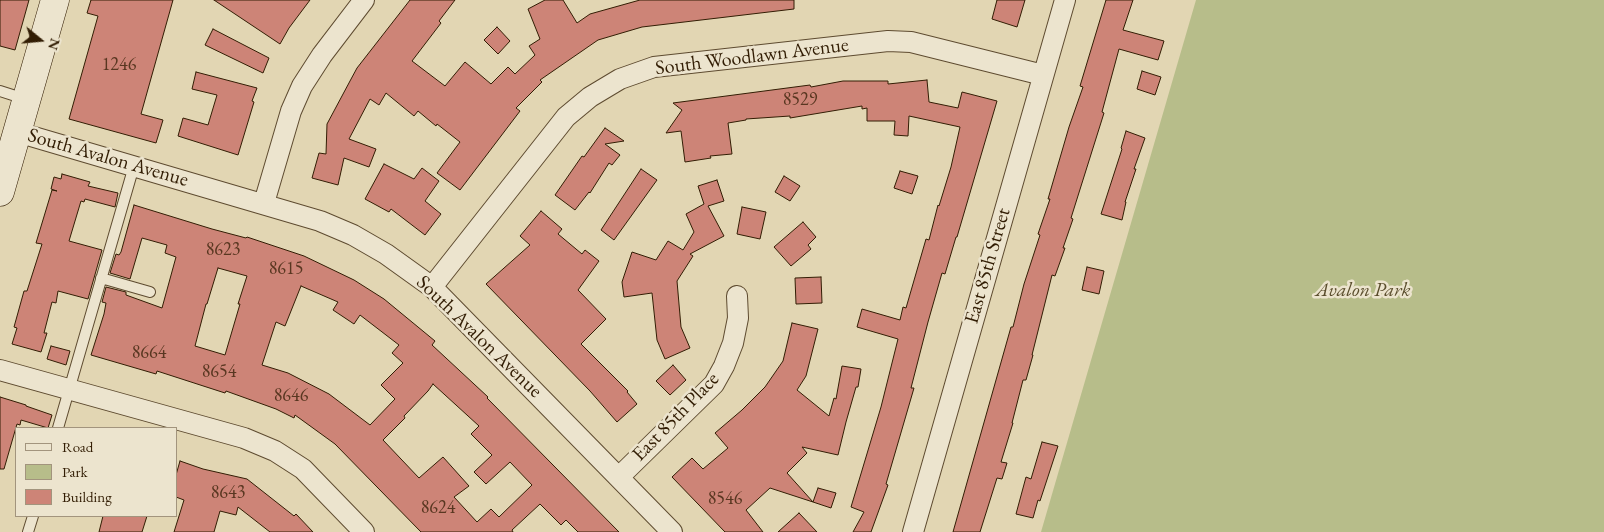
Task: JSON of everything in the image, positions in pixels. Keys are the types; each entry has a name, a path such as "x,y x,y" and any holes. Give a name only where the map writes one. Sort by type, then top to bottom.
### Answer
{"main road":[{"path":"2,179 55,0"}],"street":[{"path":"264,203 291,111 302,86 322,55 364,0"},
{"name":"East 85th Street","path":"913,532 1042,75 1065,0"},
{"name":"South Woodlawn Avenue","path":"432,287 566,117 590,97 620,79 654,67 888,41 911,42 1042,75"},
{"name":"South Avalon Avenue","path":"17,132 320,221 354,235 386,254 432,287 672,532"},
{"name":"East 85th Place","path":"619,476 714,384 724,366 733,343 738,318 738,296"},
{"path":"0,370 244,438 275,451 303,470 364,532"}],"lane":[{"path":"0,91 26,99"},
{"path":"58,427 134,166"},
{"path":"101,278 150,292"},
{"path":"28,532 33,517"}],"green space":[{"name":"Avalon Park","path":"1196,0 1604,0 1604,532 1041,532"}],"building":[{"path":"0,0 29,0 15,50 0,46"},
{"path":"91,0 173,0 141,114 163,120 156,143 69,119 98,16 87,13"},
{"path":"214,0 310,0 289,28 280,44"},
{"path":"410,0 455,0 439,21 441,23 412,61 445,86 465,62 491,84 508,67 515,74 535,55 529,46 540,39 528,9 545,0 563,0 577,23 590,14 640,0 794,0 794,9 642,27 598,40 540,80 542,82 516,108 520,111 460,190 437,173 460,142 418,111 414,116 386,93 379,105 370,99 349,139 376,149 369,167 344,158 338,185 312,178 319,153 326,154 327,124 357,68"},
{"path":"997,0 1025,0 1017,27 992,19"},
{"path":"1106,0 1133,0 1123,30 1164,41 1158,60 1119,49 1102,112 1104,113 1071,218 1073,219 1063,248 1065,248 1055,276 1052,275 1033,355 1026,380 1023,380 1001,462 1007,463 1002,479 997,478 980,532 953,532 1011,327 1013,327 1024,284 1040,235 1038,234 1050,199 1048,199 1069,127 1083,87 1080,86"},
{"path":"497,27 510,41 498,54 484,40"},
{"path":"213,29 269,58 263,73 205,45"},
{"path":"1142,71 1161,77 1155,95 1137,89"},
{"path":"196,72 257,88 238,155 178,136 183,118 208,125 217,95 192,89"},
{"path":"927,80 929,102 958,108 962,92 997,101 957,237 945,274 942,273 928,322 911,388 914,388 886,484 888,485 871,532 853,532 864,512 851,507 881,407 898,339 857,327 862,309 900,320 903,307 906,308 926,239 929,240 951,167 960,127 909,116 908,136 894,135 895,121 867,121 867,108 862,109 862,106 790,118 790,116 746,119 728,123 732,154 710,156 711,158 685,162 681,131 666,133 682,110 673,103 810,85 811,87 843,81 888,81 888,84"},
{"path":"605,128 624,141 605,144 620,155 612,165 609,163 590,193 575,210 555,195 582,156 584,157"},
{"path":"1126,131 1145,138 1134,169 1136,169 1125,202 1122,220 1101,214"},
{"path":"384,164 414,179 422,168 439,181 425,201 441,214 425,235 391,209 389,212 365,199"},
{"path":"641,169 657,180 614,240 601,230"},
{"path":"900,171 918,176 912,194 894,188"},
{"path":"62,174 90,182 88,186 118,193 115,207 85,199 84,202 81,201 69,241 102,250 88,299 58,291 56,303 52,302 44,333 47,333 41,352 12,344 17,328 14,327 24,291 27,291 42,244 36,243 52,190 57,191 51,189 54,177 61,179"},
{"path":"784,176 800,186 790,201 775,192"},
{"path":"717,180 724,201 708,206 724,236 690,254 693,256 677,281 681,327 690,348 665,359 657,340 652,293 624,297 622,282 632,252 656,260 668,241 683,250 694,232 686,214 704,204 698,186"},
{"path":"134,205 212,229 247,237 304,256 354,280 384,299 435,341 432,345 488,397 619,532 578,532 566,520 561,525 540,504 512,530 513,532 421,532 335,444 295,415 294,418 276,409 226,391 225,393 157,371 156,374 91,355 104,314 106,303 102,302 106,287 126,292 126,295 162,308 176,257 165,253 167,245 142,238 130,279 110,273 116,254 119,255","holes":["218,268 247,276 225,355 195,346","301,286 338,302 333,310 354,324 360,315 399,345 392,353 403,363 381,385 395,399 370,425 329,394 288,373 262,365 276,322 285,326","433,384 479,426 471,434 492,455 474,472 486,484 510,462 532,485 499,517 491,509 477,522 454,497 469,486 443,457 419,478 383,440"]},
{"path":"742,207 766,212 760,239 737,234"},
{"path":"541,211 562,229 558,234 582,254 585,250 599,261 578,290 606,319 581,344 628,391 637,404 617,422 590,391 486,284 530,245 520,236"},
{"path":"803,222 816,237 808,245 811,249 791,266 774,247"},
{"path":"1087,267 1104,271 1099,294 1082,290"},
{"path":"821,277 822,303 796,304 795,278"},
{"path":"792,323 818,329 806,376 797,390 829,416 834,398 836,399 842,366 861,369 858,387 856,387 838,455 802,447 807,453 787,473 813,502 770,488 746,510 763,532 725,532 672,477 692,458 703,469 728,448 715,433 765,387 783,361"},
{"path":"51,346 70,351 66,365 47,359"},
{"path":"673,365 686,380 670,395 656,381"},
{"path":"0,397 52,415 48,427 21,420 20,425 17,424 4,469 0,469"},
{"path":"1042,442 1058,446 1040,501 1038,500 1033,518 1016,514 1026,477 1031,479"},
{"path":"180,461 203,469 247,479 294,516 296,514 313,532 270,532 238,507 236,515 220,511 214,532 174,532 184,500 178,498 178,468"},
{"path":"818,488 836,493 831,508 813,502"},
{"path":"799,513 817,532 778,532"},
{"path":"103,517 147,517 142,532 99,532"}]}
